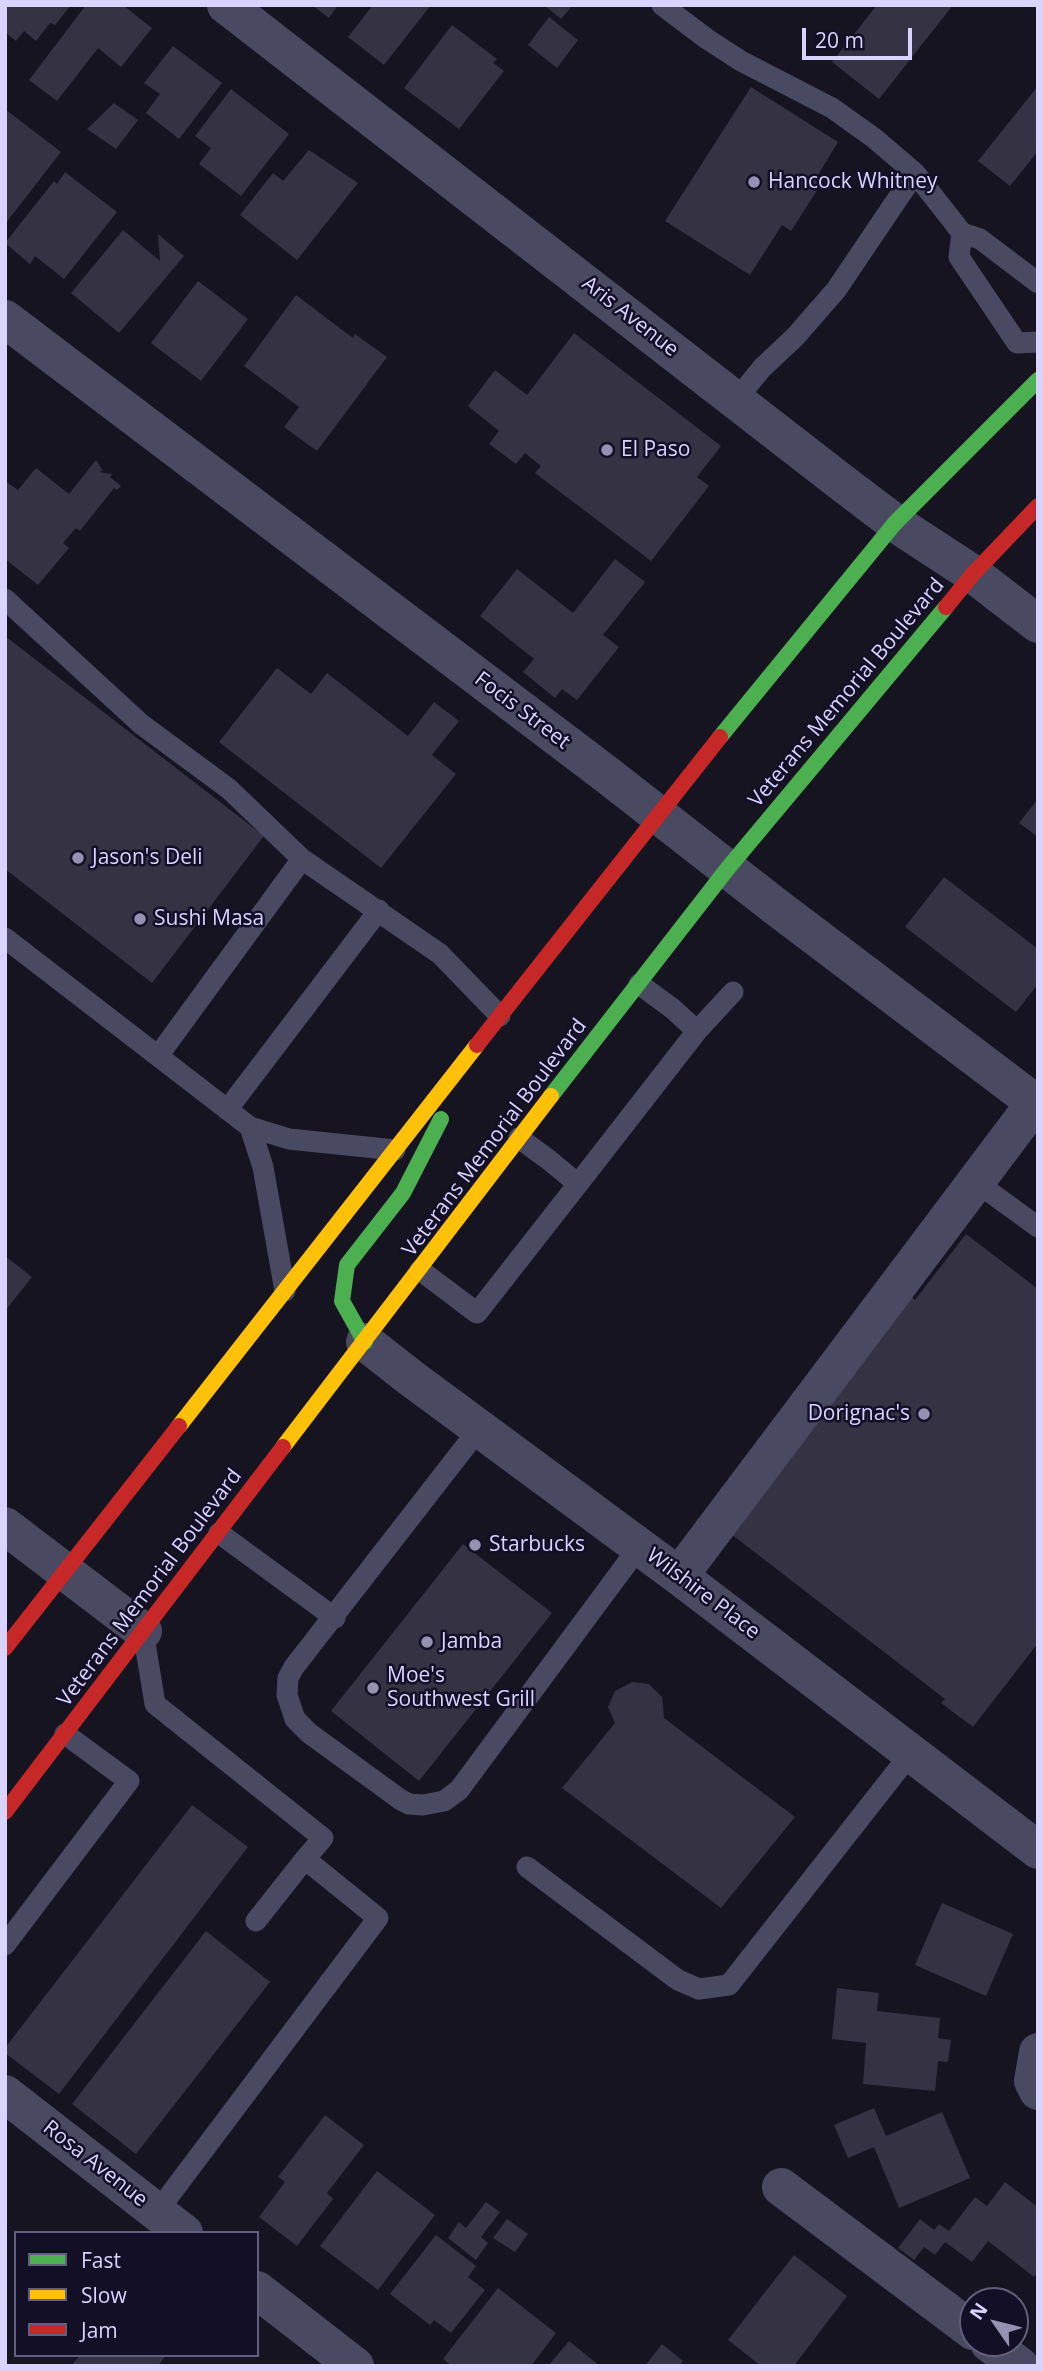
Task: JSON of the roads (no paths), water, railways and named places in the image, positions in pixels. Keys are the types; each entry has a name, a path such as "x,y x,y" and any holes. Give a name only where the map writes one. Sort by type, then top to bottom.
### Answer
{"main road":[{"path":"5,1648 658,814 895,523 1038,380"},
{"name":"Veterans Memorial Boulevard","path":"5,1812 728,868 973,574 1038,506"},
{"path":"365,1342 342,1301 347,1265 403,1193 484,1036"}],"street":[{"name":"Aris Avenue","path":"226,5 895,523 973,574 1038,624"},
{"name":"Focis Street","path":"5,318 1036,1104"},
{"path":"679,1576 1036,1104"},
{"name":"Wilshire Place","path":"365,1342 679,1576 1038,1850"},
{"path":"5,1526 143,1631"},
{"name":"Rosa Avenue","path":"5,2094 170,2222"},
{"path":"781,2187 959,2320"},
{"path":"259,2292 355,2366"}],"lane":[{"path":"662,5 741,61 832,108 874,138 915,173 962,233 980,239 1038,283"},
{"path":"736,400 762,368 836,290 915,173"},
{"path":"962,233 959,257 1017,343 1038,342"},
{"path":"5,599 141,724 229,789 302,859 440,954 500,1016"},
{"path":"158,1056 302,859"},
{"path":"227,1110 379,910"},
{"path":"5,938 250,1127 289,1139 395,1150"},
{"path":"639,984 697,1031"},
{"path":"420,1270 477,1313 697,1031 733,992"},
{"path":"250,1127 263,1167 285,1291"},
{"path":"519,1139 578,1184"},
{"path":"976,1182 1038,1227"},
{"path":"480,1429 335,1618 294,1667 288,1678 287,1695 295,1719 309,1733 401,1800 409,1804 423,1805 444,1801 459,1790 639,1547"},
{"path":"219,1533 335,1618"},
{"path":"143,1631 155,1704 323,1838 256,1921"},
{"path":"5,1945 129,1781 65,1734"},
{"path":"527,1867 678,1980 699,1989 729,1985 911,1753"},
{"path":"170,2222 378,1918 305,1859"}],"place":[{"name":"Hancock Whitney","path":"754,182"},
{"name":"El Paso","path":"607,450"},
{"name":"Jason's Deli","path":"78,858"},
{"name":"Sushi Masa","path":"140,919"},
{"name":"Dorignac's","path":"924,1414"},
{"name":"Starbucks","path":"475,1545"},
{"name":"Jamba","path":"427,1642"},
{"name":"Moe's Southwest Grill","path":"373,1688"}]}
